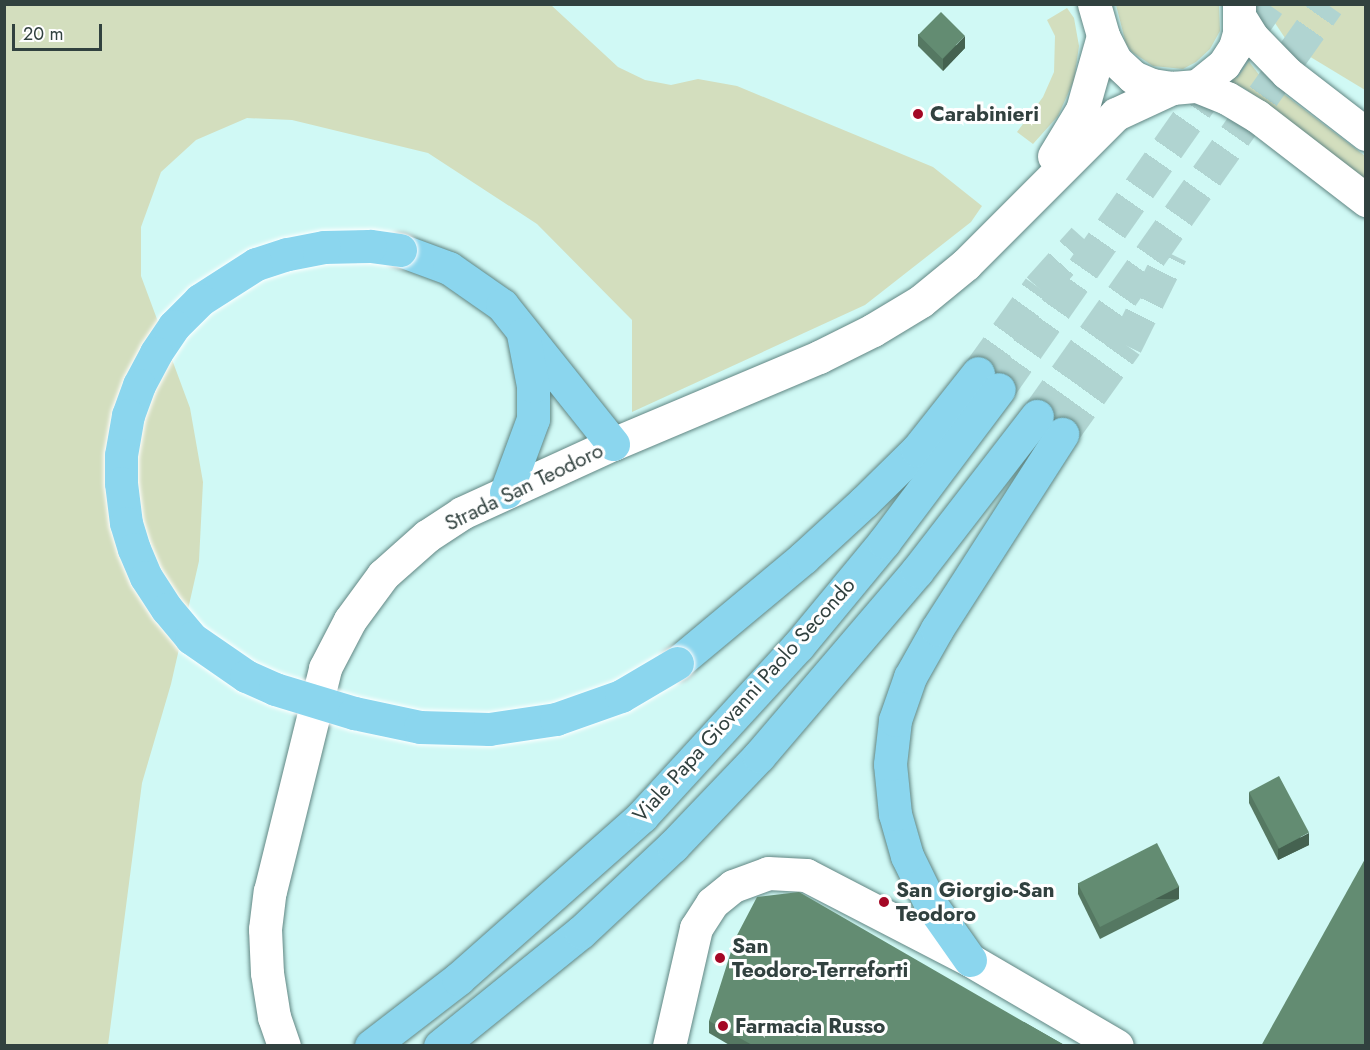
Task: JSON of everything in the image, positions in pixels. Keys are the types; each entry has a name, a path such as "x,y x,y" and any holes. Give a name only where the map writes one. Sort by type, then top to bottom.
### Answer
{"main road":[{"name":"Viale Papa Giovanni Paolo Secondo","path":"371,1046 458,979 551,899 642,816 725,727 798,646 877,551 989,381 803,558 677,663 621,696 556,719 489,729 420,727 354,713 275,689 246,676 191,638 167,609 146,577 134,549 126,523 121,483 121,455 128,415 139,385 174,326 200,300 256,264 287,254 324,247 370,246 400,250 421,256 464,276 502,305 520,324"},
{"path":"520,324 613,444"},
{"path":"506,492 533,419 530,365 520,324"},
{"name":"Viale Papa Giovanni Paolo Secondo","path":"440,1046 581,932 672,846 759,756 917,571 1049,425 910,677 895,720 890,764 895,814 907,856 930,903 970,960"}],"street":[{"name":"Strada San Teodoro","path":"284,1046 274,1017 269,984 265,929 270,891 325,668 362,602 399,559 462,513 613,444 819,357 873,330 921,301 966,264 1116,114 1185,87 1224,64 1239,33 1239,10"},
{"path":"1239,10 1252,37 1287,73 1365,134"},
{"name":"Strada San Teodoro","path":"1009,222 1071,132 1082,110 1096,13"},
{"path":"1096,13 1116,61 1133,76 1152,85 1185,87 1227,98 1257,116 1365,200"},
{"path":"669,1046 696,928 712,903 733,886 768,873 806,875 970,960 1117,1046"}],"green space":[{"path":"5,5 551,5 618,67 645,80 671,85 698,79 737,86 933,167 982,206 971,222 865,305 632,412 632,320 537,224 428,153 292,120 247,118 196,140 161,172 141,227 141,276 190,408 203,482 199,561 171,684 142,783 108,1045 5,1046"},
{"path":"1116,5 1219,5 1220,31 1210,49 1196,62 1183,69 1153,66 1132,52 1126,44"},
{"path":"1263,5 1365,5 1365,90 1289,44"},
{"path":"1067,8 1074,18 1079,46 1074,80 1058,116 1033,144 1017,132 1043,97 1054,72 1055,36 1047,20"},
{"path":"1247,59 1260,76 1365,156 1365,180 1279,113 1244,88 1231,83"}],"building":[{"path":"941,12 965,36 942,59 918,35"},
{"path":"1279,776 1309,833 1279,848 1249,792"},
{"path":"1157,843 1179,887 1100,927 1078,883"},
{"path":"1365,859 1365,1046 1261,1046"},
{"path":"799,892 1066,1046 754,1046 709,1021 735,939 757,897"}],"tunnel":[{"path":"999,389 1269,4"},
{"path":"1037,416 1328,4"},
{"path":"978,373 1039,288 1084,238"},
{"path":"1062,434 1126,345 1171,254"}],"place":[{"name":"Carabinieri","path":"918,114"},
{"name":"San Giorgio-San Teodoro","path":"884,902"},
{"name":"San Teodoro-Terreforti","path":"720,958"},
{"name":"Farmacia Russo","path":"723,1026"}]}
